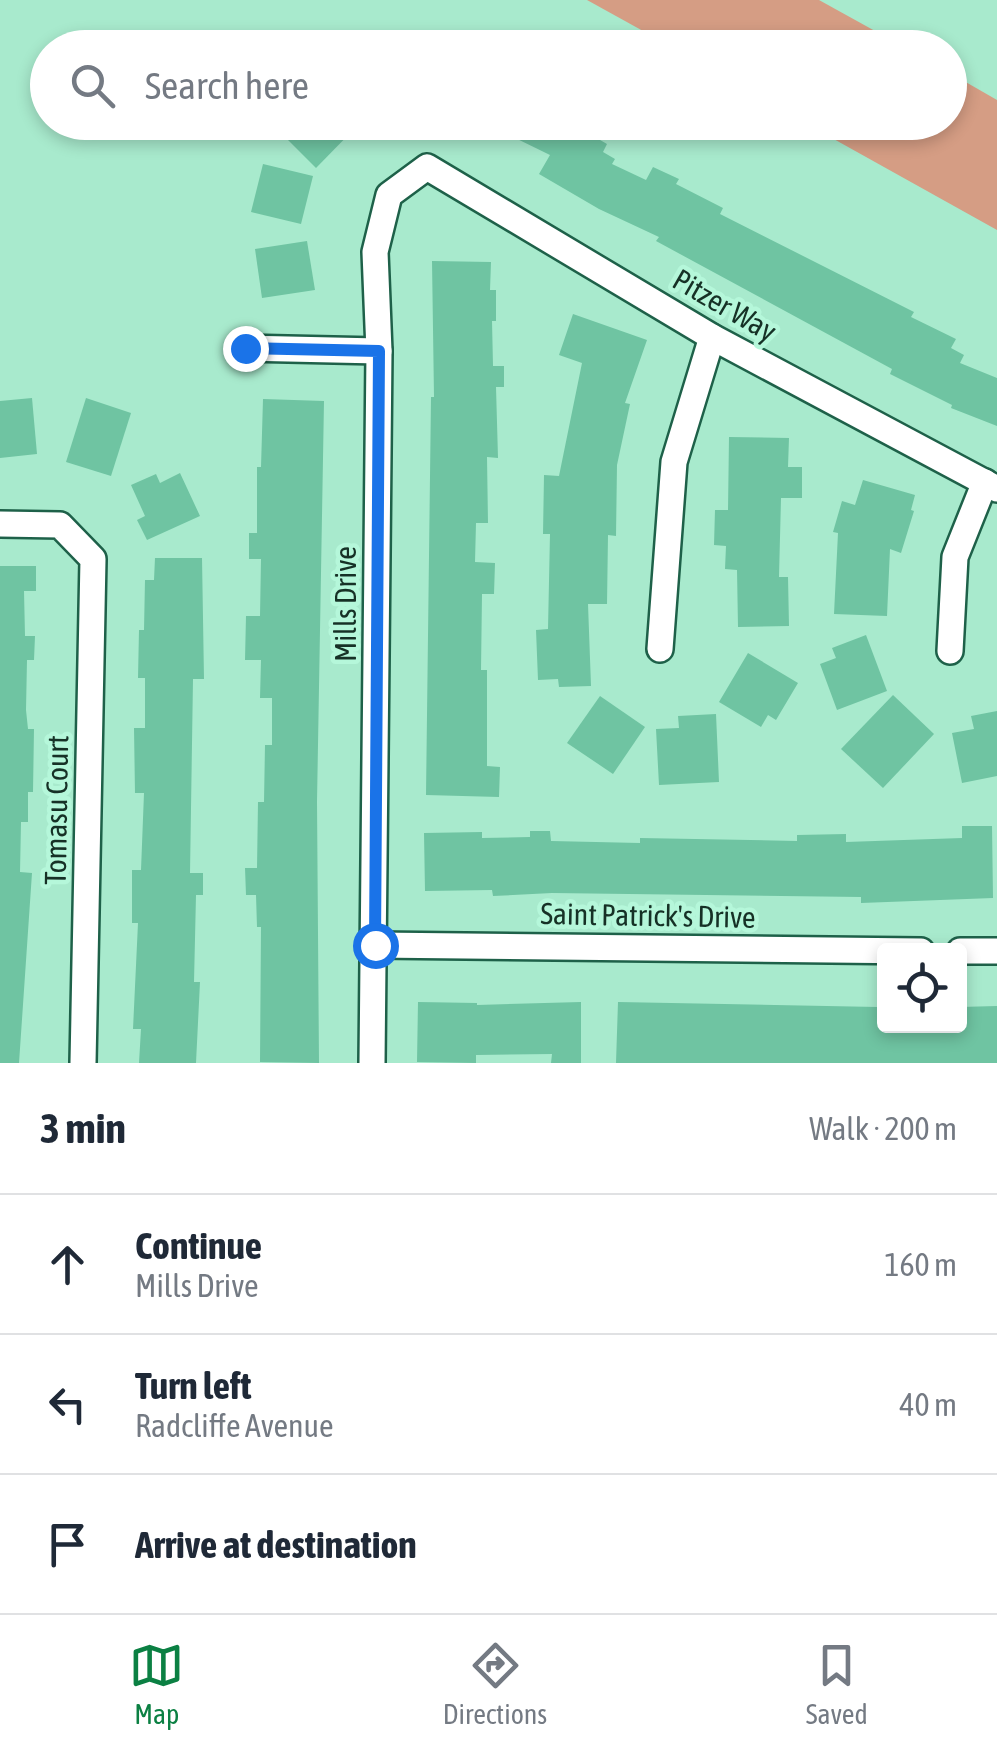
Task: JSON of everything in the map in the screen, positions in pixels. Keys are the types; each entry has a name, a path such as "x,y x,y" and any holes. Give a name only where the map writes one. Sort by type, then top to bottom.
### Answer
{"street":[{"name":"Pitzer Way","path":"426,167 712,337 991,486"},
{"name":"Mills Drive","path":"372,1063 379,351 375,252 388,195 426,167"},
{"path":"660,649 674,462 712,337"},
{"path":"245,348 379,351"},
{"path":"950,651 955,556 991,486"},
{"name":"Tomasu Court","path":"0,524 60,525 93,559 83,1063"},
{"name":"Saint Patrick's Drive","path":"375,945 877,950"},
{"path":"967,951 997,951"}],"shaded area":[{"path":"587,0 819,0 873,30 641,30"},
{"path":"967,83 997,100 997,230 836,140 967,140"}],"building":[{"path":"288,140 343,140 316,168"},
{"path":"519,140 600,140 607,144 603,152 615,159 612,164 646,180 653,167 679,179 676,184 723,208 720,214 914,312 911,317 956,339 951,348 964,355 960,363 997,378 997,426 951,408 952,405 890,374 892,369 539,174 550,155"},
{"path":"263,164 313,176 301,224 251,212"},
{"path":"307,241 315,290 262,298 255,249"},
{"path":"432,261 491,262 490,290 496,290 493,366 504,366 504,387 496,387 498,458 487,457 488,523 476,523 475,562 495,563 494,594 482,594 481,670 487,670 487,766 500,767 499,797 426,795 434,397"},
{"path":"573,314 647,340 625,403 630,404 617,465 616,536 608,535 607,604 588,604 591,686 559,687 558,679 538,680 536,630 548,629 550,534 543,534 544,475 559,476 582,363 559,355"},
{"path":"32,398 37,454 0,458 0,401"},
{"path":"86,398 131,413 111,476 66,462"},
{"path":"263,399 324,401 317,802 319,1063 260,1062 261,927 257,927 256,895 246,895 245,868 257,868 258,802 264,802 265,745 272,745 272,698 260,698 261,660 245,660 246,616 260,616 261,559 249,559 249,533 257,533"},
{"path":"729,437 789,438 788,467 802,467 802,498 781,498 779,577 788,577 789,626 738,627 737,570 725,569 726,546 714,545 715,510 728,510"},
{"path":"180,473 200,516 147,540 137,520 145,516 131,485 156,474 160,483"},
{"path":"863,480 915,495 901,553 890,549 887,616 834,614 838,533 833,532 842,501 855,505"},
{"path":"155,558 202,558 204,679 193,679 190,873 203,873 203,895 196,895 194,982 200,982 196,1063 139,1063 141,1029 133,1029 138,923 132,923 132,870 141,870 144,793 135,793 134,728 145,728 145,678 138,678 139,630 144,630 145,580 154,580"},
{"path":"0,566 36,566 36,591 24,591 25,636 35,636 34,660 27,660 26,710 28,729 34,729 33,792 28,792 28,822 21,822 20,872 32,873 19,1063 0,1063"},
{"path":"866,635 887,691 837,710 820,664 836,658 832,648"},
{"path":"748,653 798,683 776,720 768,715 761,727 719,702"},
{"path":"893,695 934,734 883,788 841,749"},
{"path":"600,696 645,727 613,774 567,743"},
{"path":"997,711 997,776 962,783 952,733 974,729 971,716"},
{"path":"716,714 719,782 659,785 656,729 679,728 678,716"},
{"path":"962,826 992,826 993,898 861,903 861,897 552,893 493,896 492,890 425,891 424,833 482,832 482,838 530,837 530,831 550,831 551,841 640,843 640,838 797,841 797,835 846,834 846,842 962,838"},
{"path":"418,1002 581,1002 581,1063 551,1063 552,1054 476,1055 476,1063 417,1062"},
{"path":"618,1002 877,1007 877,1033 967,1033 967,1007 997,1006 997,1063 616,1063"}],"route":[{"path":"245,348 379,351 375,945"}]}
